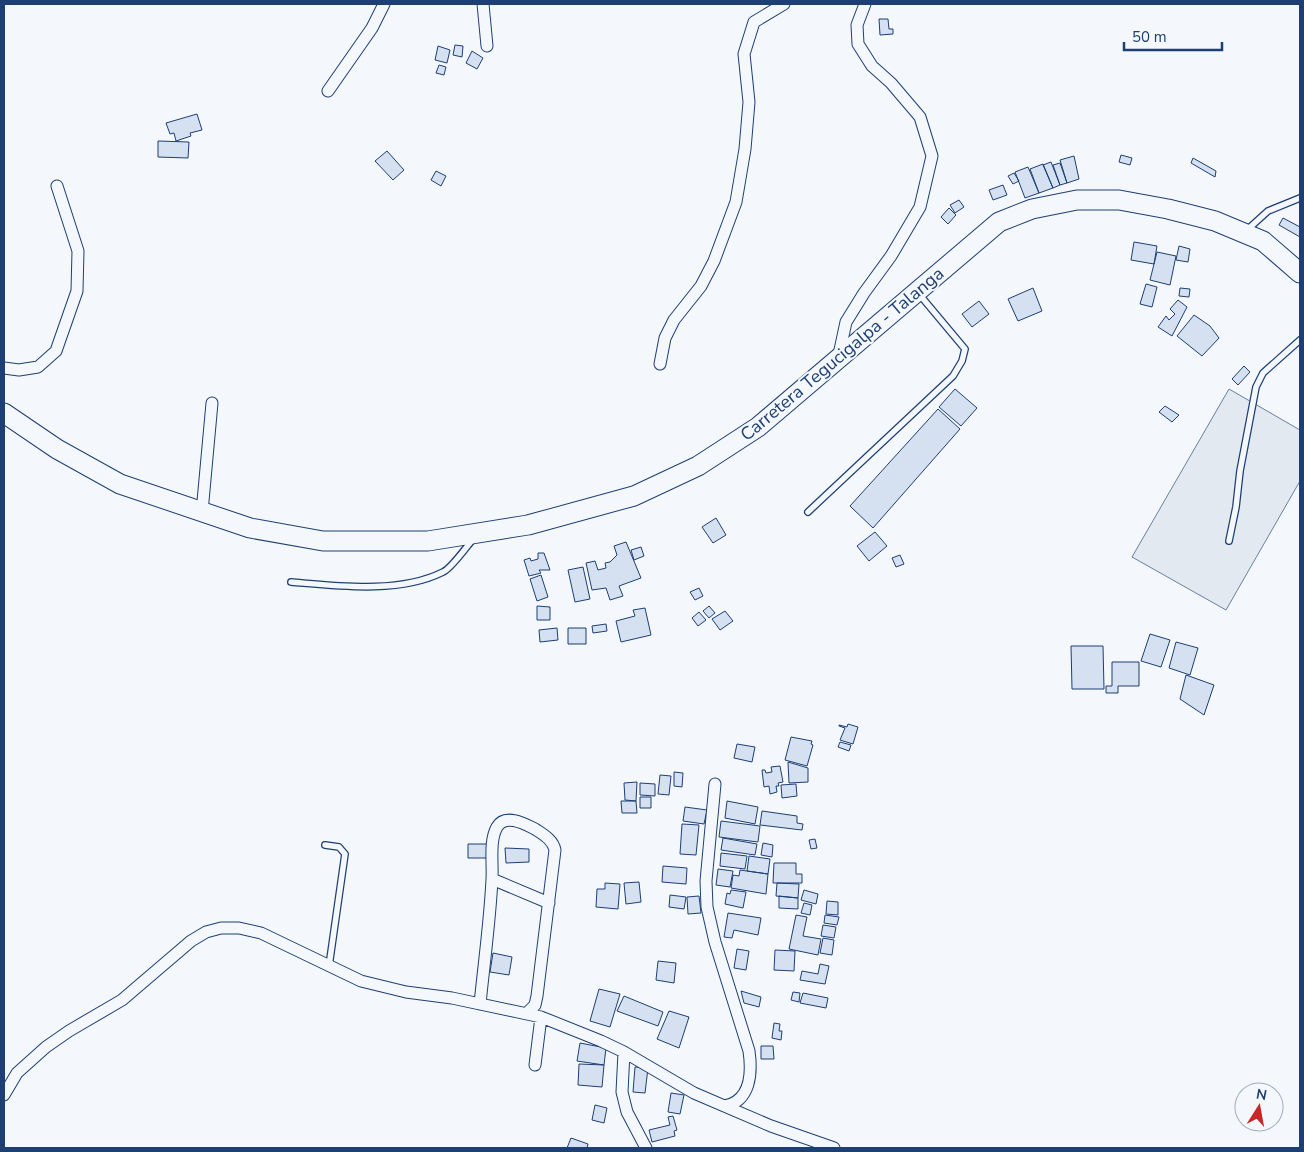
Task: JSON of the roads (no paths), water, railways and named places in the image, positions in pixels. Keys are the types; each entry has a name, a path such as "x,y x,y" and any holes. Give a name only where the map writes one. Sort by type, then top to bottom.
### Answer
{"main road":[{"name":"Carretera Tegucigalpa - Talanga","path":"4,413 57,449 120,484 250,528 323,541 428,541 528,525 634,496 698,466 758,427 838,361 999,222 1032,209 1077,200 1119,200 1168,209 1215,221 1263,241 1300,273"}],"street":[{"path":"328,92 372,28 384,4"},
{"path":"483,4 487,46"},
{"path":"660,364 665,338 674,320 701,286 714,261 736,202 746,149 749,102 744,54 754,22 784,4"},
{"path":"838,361 846,322 864,292 891,256 920,207 932,156 920,117 872,66 858,44 857,26 865,4"},
{"path":"4,368 19,370 38,367 56,351 77,291 78,251 57,186"},
{"path":"202,512 212,403"},
{"path":"715,784 706,881 707,907 715,942 750,1051 752,1068 749,1081 741,1097 737,1102 725,1106"},
{"path":"480,1004 492,879 493,842 497,827 506,820 517,821 544,835 554,844 555,850 537,996 534,1006 527,1013"},
{"path":"492,879 549,903"},
{"path":"4,1095 17,1073 46,1047 69,1030 122,1000 191,941 206,932 221,928 239,928 261,933 361,981 406,992 452,998 541,1017 601,1040 694,1093 771,1126 834,1148"},
{"path":"535,1066 541,1017"},
{"path":"624,1052 622,1092 625,1106 633,1126 646,1148"}],"lane":[{"path":"1244,233 1268,211 1300,198"},
{"path":"808,512 953,376 962,361 965,349 917,292"},
{"path":"1228,541 1256,387 1263,373 1300,340"},
{"path":"291,582 352,587 404,585 445,572 478,533"},
{"path":"325,845 339,848 345,854 329,966"}]}
